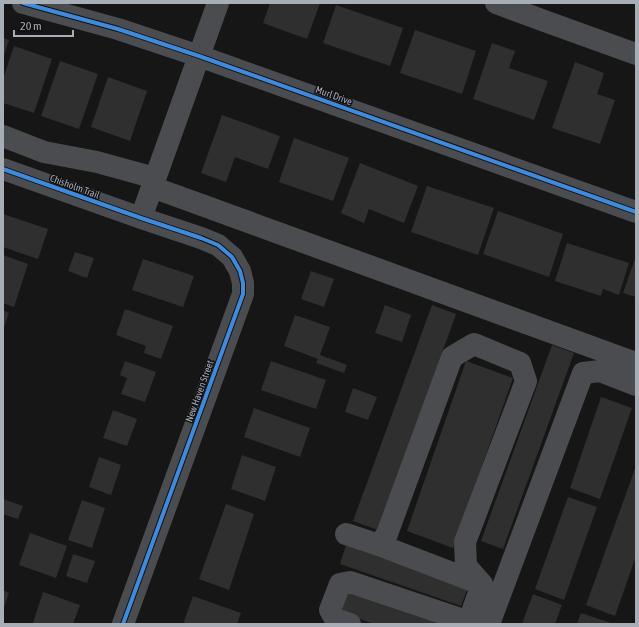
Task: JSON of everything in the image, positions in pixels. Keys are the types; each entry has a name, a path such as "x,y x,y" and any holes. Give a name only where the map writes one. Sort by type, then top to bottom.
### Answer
{"street":[{"name":"Murl Drive","path":"23,3 118,29 199,56 636,212"},
{"path":"141,218 218,3"},
{"path":"496,3 636,54"},
{"path":"3,136 44,152 97,162 636,363"},
{"name":"Chisholm Trail","path":"3,169 141,218"},
{"name":"New Haven Street","path":"123,624 243,294 243,283 240,271 232,257 218,245 141,218"},
{"path":"379,545 387,534 452,357 474,344 520,362 526,381 465,542 466,566 482,584"},
{"path":"475,623 583,373 600,371 636,386"},
{"path":"346,534 482,584"},
{"path":"350,624 335,619 330,610 340,584 350,582 475,623"},
{"path":"475,623 482,584"}],"building":[{"path":"270,3 320,3 307,39 263,23"},
{"path":"336,5 403,28 390,66 323,43"},
{"path":"415,30 476,51 462,94 400,73"},
{"path":"3,38 9,40 3,58"},
{"path":"492,43 515,51 509,68 548,81 534,120 473,99"},
{"path":"14,46 52,59 34,113 3,103 3,79"},
{"path":"60,61 98,74 79,129 41,116"},
{"path":"575,62 604,73 597,94 615,100 600,144 552,128"},
{"path":"108,77 147,91 130,141 91,127"},
{"path":"222,115 280,136 268,169 235,157 226,182 201,173"},
{"path":"294,138 349,158 333,201 279,182"},
{"path":"360,163 418,186 404,223 369,209 364,223 341,213"},
{"path":"427,186 494,208 478,255 411,232"},
{"path":"498,211 563,234 549,277 483,254"},
{"path":"3,214 48,229 38,259 3,247"},
{"path":"567,243 629,263 619,295 603,289 601,296 555,281"},
{"path":"75,252 94,258 87,278 68,271"},
{"path":"3,255 28,264 14,307 3,303"},
{"path":"636,256 636,297 623,293"},
{"path":"143,259 194,276 183,307 132,290"},
{"path":"311,271 334,279 324,307 301,299"},
{"path":"385,305 411,315 402,342 375,333"},
{"path":"432,305 456,314 378,530 353,521"},
{"path":"125,309 173,326 161,359 144,353 146,346 116,335"},
{"path":"3,310 9,313 3,330"},
{"path":"295,315 330,327 320,355 347,365 344,373 316,363 318,359 284,346"},
{"path":"552,345 574,353 503,549 481,541"},
{"path":"125,361 156,372 145,402 121,394 127,378 120,375"},
{"path":"271,361 326,380 316,409 261,390"},
{"path":"466,361 513,378 453,548 407,531"},
{"path":"353,388 377,397 368,420 345,412"},
{"path":"601,397 632,408 600,499 570,488"},
{"path":"254,408 310,428 300,457 244,437"},
{"path":"113,410 137,419 127,446 103,438"},
{"path":"242,455 276,467 265,501 231,489"},
{"path":"99,457 121,465 111,495 89,487"},
{"path":"636,466 636,556 615,616 586,605"},
{"path":"568,497 597,507 564,600 535,589"},
{"path":"3,499 23,506 18,519 3,514"},
{"path":"82,500 105,508 92,548 68,540"},
{"path":"226,504 254,514 229,590 199,579"},
{"path":"30,533 67,546 56,578 19,565"},
{"path":"347,542 469,585 461,606 340,564"},
{"path":"73,554 95,561 87,583 66,576"},
{"path":"3,590 9,593 3,610"},
{"path":"345,590 444,624 374,624 338,611"},
{"path":"43,592 80,605 73,624 33,623"},
{"path":"533,594 562,605 555,624 522,624"},
{"path":"193,596 241,613 237,624 183,624"},
{"path":"581,613 611,623 577,624"}],"cycle path":[{"path":"23,3 118,29 199,56 636,212"},
{"path":"3,169 218,245 232,257 240,271 243,283 243,294 123,624"}]}
